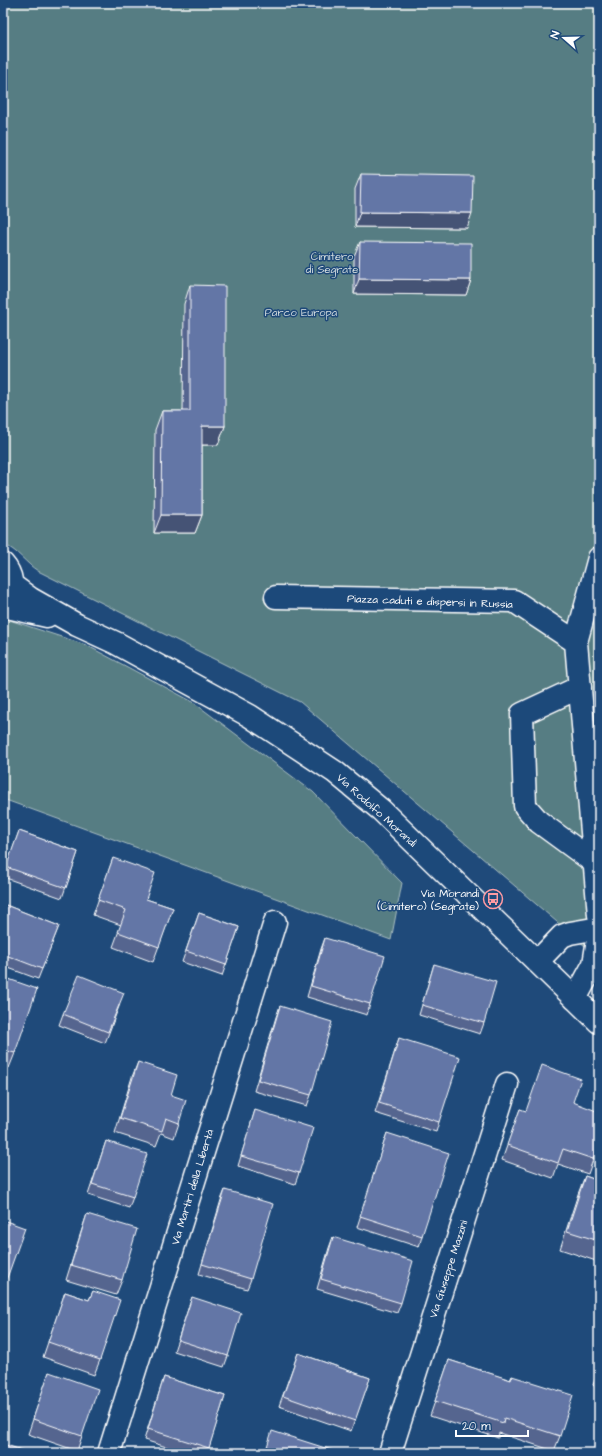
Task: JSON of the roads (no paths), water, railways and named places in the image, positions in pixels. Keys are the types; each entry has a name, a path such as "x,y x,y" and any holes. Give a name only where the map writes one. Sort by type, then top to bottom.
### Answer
{"street":[{"path":"599,558 576,642 599,915"},
{"name":"Via Rodolfo Morandi","path":"3,564 10,573 6,599 31,599 116,643 250,716 335,772 381,810 599,1022"},
{"name":"Piazza caduti e dispersi in Russia","path":"276,597 514,601 576,642"},
{"path":"580,687 522,714 521,739 525,806 539,822 595,863"},
{"name":"Via Martiri della Libertà","path":"109,1453 275,922"},
{"path":"537,962 562,936 570,932 599,928"},
{"path":"575,998 594,964 599,933"},
{"name":"Via Giuseppe Mazzini","path":"390,1453 507,1084"}],"place":[{"name":"Via Morandi (Cimitero) (Segrate)","path":"493,899"}],"park label":[{"name":"Cimitero di Segrate","path":"332,262"},
{"name":"Parco Europa","path":"301,312"}]}
